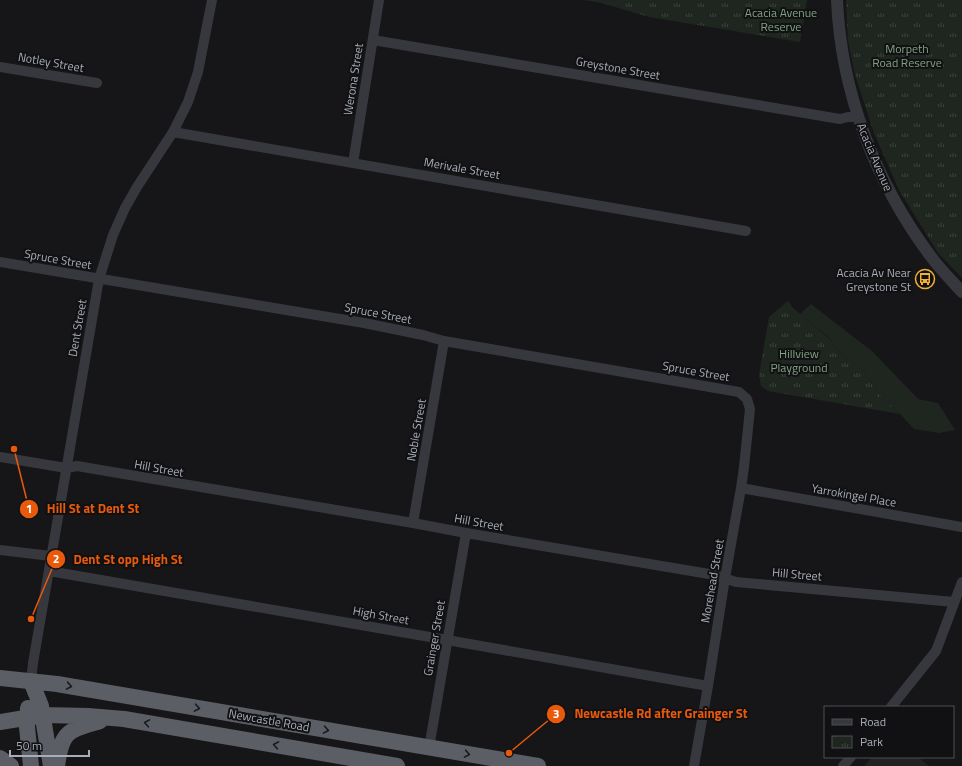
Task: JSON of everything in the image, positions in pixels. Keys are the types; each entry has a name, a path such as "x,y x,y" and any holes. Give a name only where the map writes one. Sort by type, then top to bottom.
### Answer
{"highway":[{"name":"Newcastle Road","path":"0,678 57,684 538,766"},
{"path":"31,681 35,716 51,766"},
{"name":"Newcastle Road","path":"0,722 35,716 62,715 109,718 397,766"},
{"path":"31,766 28,737 35,716"},
{"path":"57,766 60,748 69,733 76,728 109,718"},
{"path":"0,758 11,766"}],"street":[{"name":"Dent Street","path":"31,681 48,571 99,279 113,234 125,208 173,132 188,102 198,72 212,0"},
{"name":"Werona Street","path":"353,163 379,0"},
{"name":"Acacia Avenue","path":"838,0 839,21 844,56 852,94 858,117 877,166 905,218 932,259 962,292"},
{"name":"Greystone Street","path":"373,40 840,119 858,117"},
{"name":"Notley Street","path":"0,67 97,83"},
{"name":"Merivale Street","path":"173,132 746,231"},
{"name":"Spruce Street","path":"0,262 364,323 423,335 444,341 739,392 747,399"},
{"name":"Noble Street","path":"413,523 444,341"},
{"name":"Morehead Street","path":"694,766 725,578 742,488 750,409 747,399"},
{"name":"Hill Street","path":"0,457 66,468 77,466 413,523 715,575 736,582 954,602"},
{"name":"Yarrokingel Place","path":"742,488 962,527"},
{"name":"Grainger Street","path":"429,748 466,533"},
{"path":"0,550 51,556"},
{"name":"High Street","path":"48,571 708,686"},
{"path":"892,706 936,651 962,582"},
{"path":"843,766 850,758"}],"shaded area":[{"path":"871,758 919,758 929,766 864,766"}],"green space":[{"name":"Acacia Avenue Reserve","path":"584,0 807,0 800,42 649,17 602,3"},
{"name":"Morpeth Road Reserve","path":"846,0 962,0 962,278 938,253 899,190 874,133 855,75 848,40"},
{"name":"Hillview Playground","path":"788,301 793,308 830,339 835,348 864,372 882,398 900,414 768,391 761,386 759,375 769,317"},
{"path":"811,304 873,352 918,399 938,403 955,430 939,433 914,429 882,398 864,372 835,348 830,338 800,314"}],"place":[{"name":"Acacia Av Near Greystone St","path":"925,279"},
{"name":"Hill St at Dent St","path":"14,449"},
{"name":"Dent St opp High St","path":"31,619"},
{"name":"Newcastle Rd after Grainger St","path":"509,753"}]}
